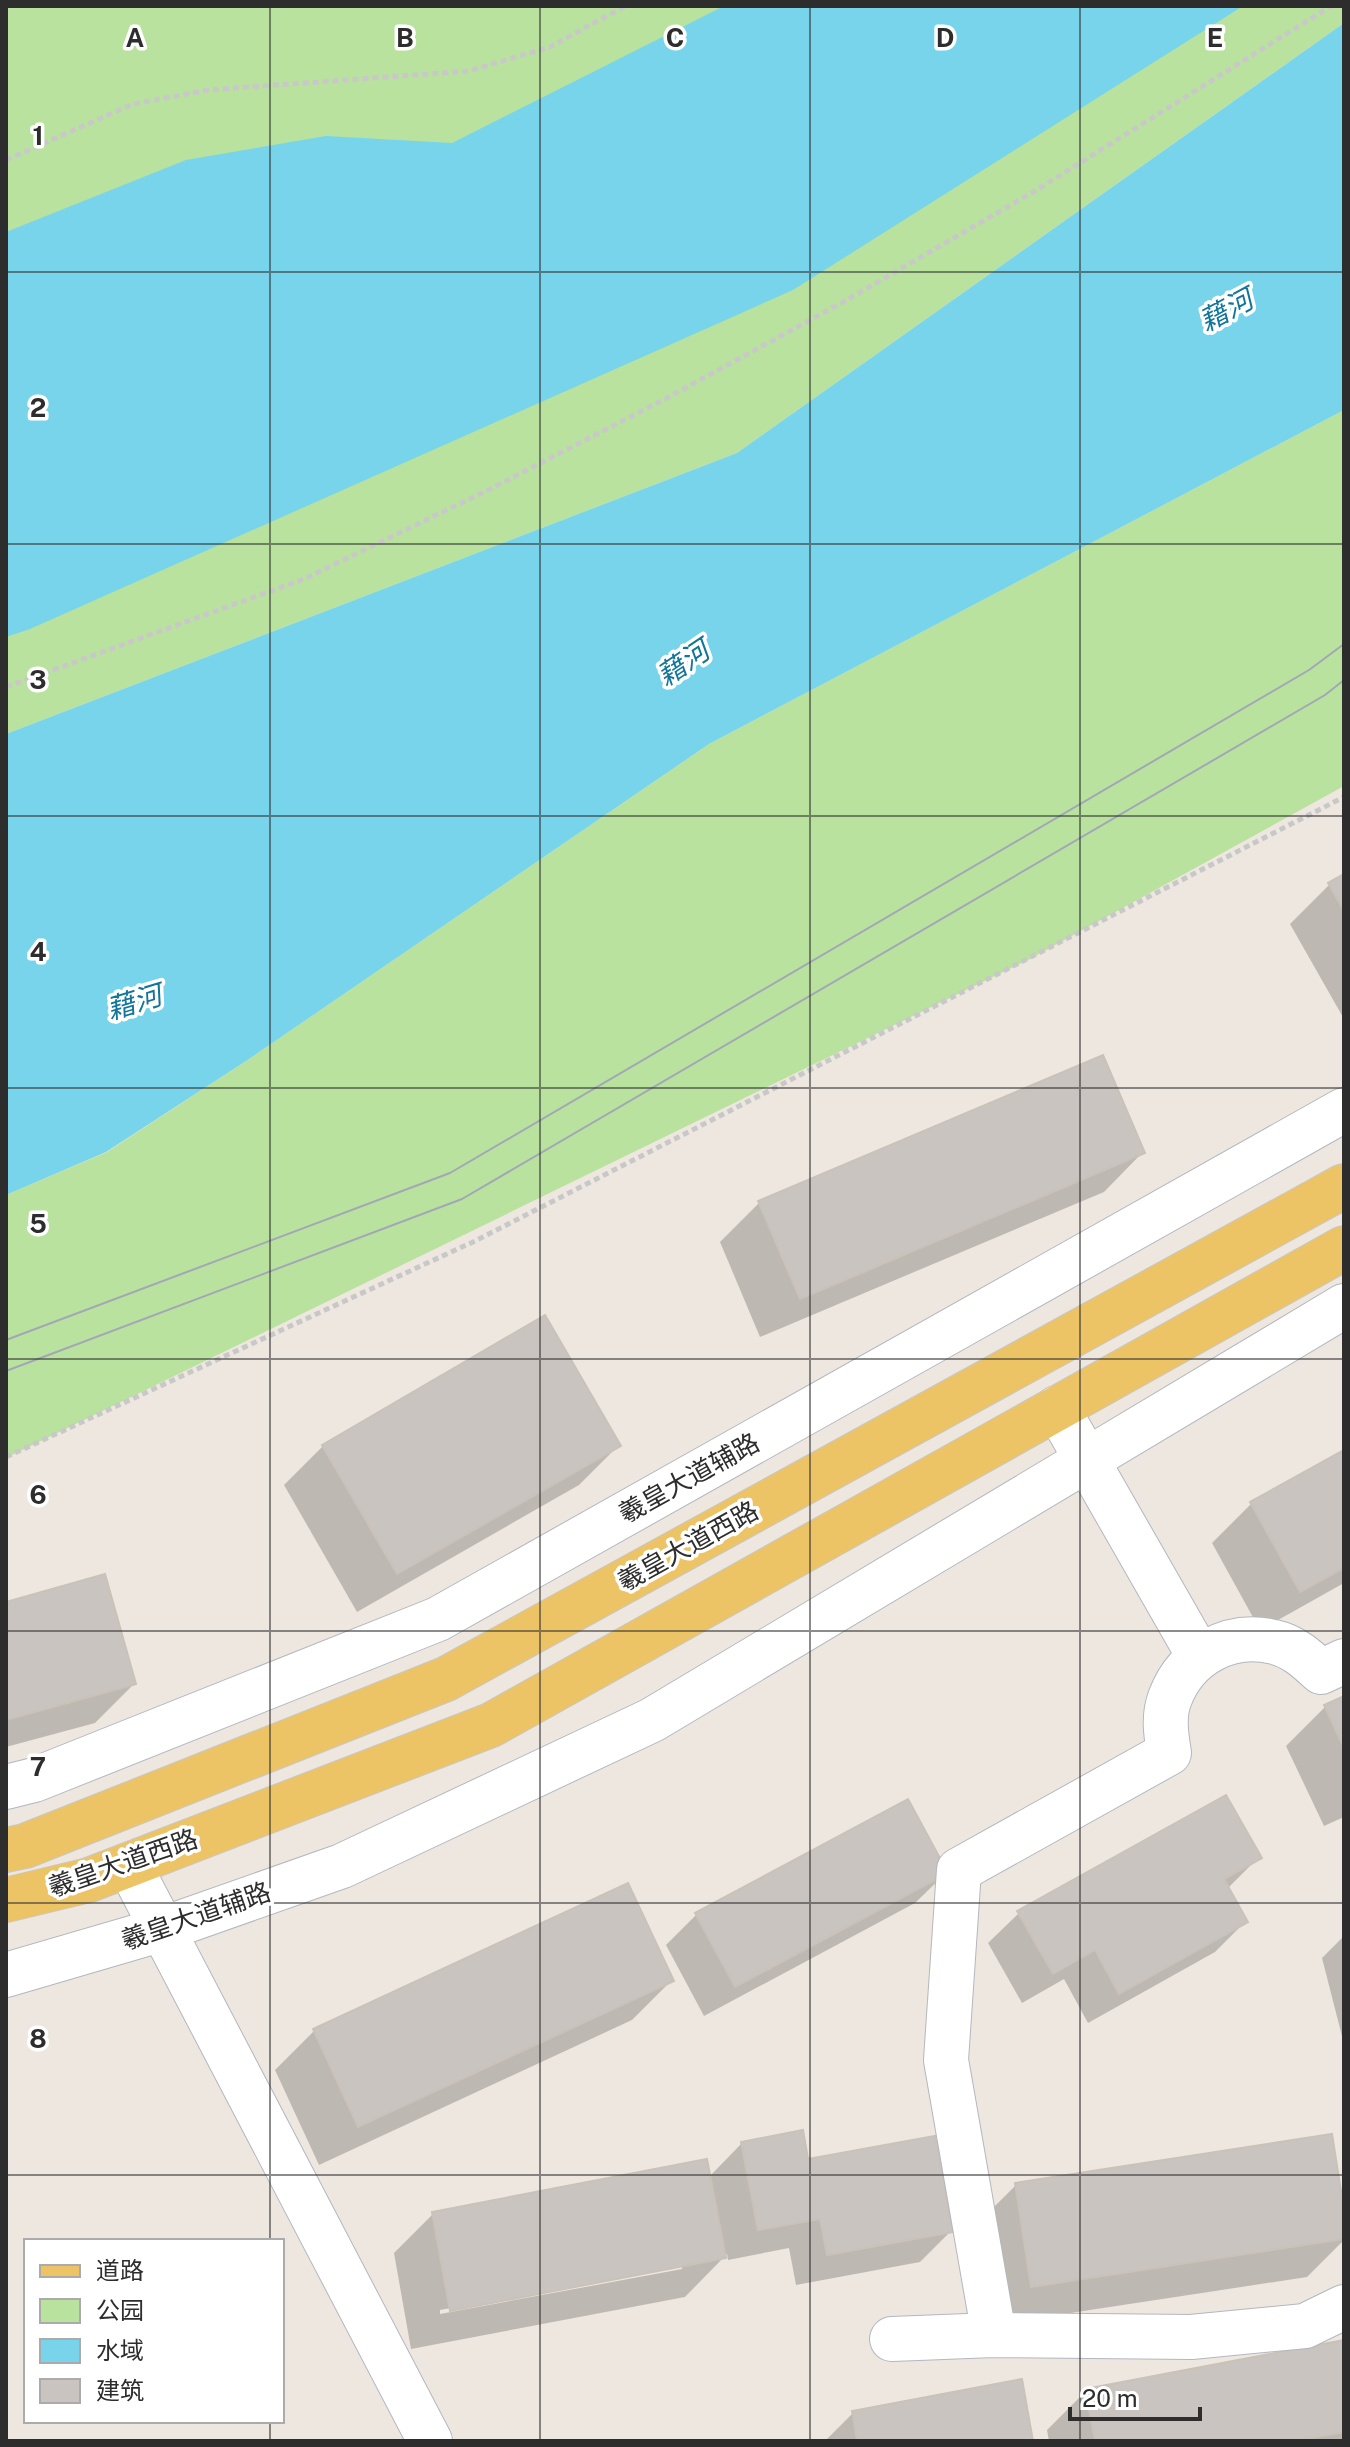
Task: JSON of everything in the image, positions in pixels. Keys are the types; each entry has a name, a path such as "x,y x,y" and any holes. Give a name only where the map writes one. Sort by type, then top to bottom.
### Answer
{"main road":[{"name":"羲皇大道西路","path":"6,1850 40,1840 446,1679 1344,1186"},
{"name":"羲皇大道西路","path":"6,1900 89,1880 491,1725 1344,1248"}],"street":[{"name":"羲皇大道辅路","path":"6,1787 34,1780 438,1619 1344,1110"},
{"name":"羲皇大道辅路","path":"6,1975 163,1929 342,1866 652,1720 1344,1306"},
{"path":"1057,1408 1199,1656"},
{"path":"994,2335 946,2060 959,1870 1169,1753 1164,1726 1169,1699 1180,1676 1199,1656 1223,1644 1250,1639 1276,1642 1301,1654 1321,1672 1344,1661"},
{"path":"129,1865 430,2441"},
{"path":"892,2339 994,2335 1191,2337 1305,2326 1344,2307"}],"path":[{"path":"6,160 133,104 208,90 469,71 550,47 625,6"},
{"path":"6,687 304,579 612,427 845,301 1008,207 1331,6"},
{"path":"6,1457 475,1241 1344,797"}],"green space":[{"path":"6,6 1344,6 1344,23 737,453 6,734"},
{"path":"1344,410 1344,786 1030,959 6,1458 6,1195 107,1152 246,1061 709,744"}],"water":[{"path":"724,6 1243,6 793,290 6,637 6,232 186,160 326,136 452,143"},
{"name":"藉河","path":"1344,23 1344,410 709,744 246,1061 106,1152 6,1195 6,734 737,453"}],"building":[{"path":"1344,874 1344,911 1328,883"},
{"path":"1103,1055 1145,1153 800,1299 758,1201"},
{"path":"545,1315 621,1446 397,1574 322,1445"},
{"path":"1344,1450 1344,1568 1300,1592 1250,1502"},
{"path":"105,1574 136,1684 6,1720 6,1602"},
{"path":"1344,1696 1344,1748 1324,1705"},
{"path":"1226,1795 1262,1858 1224,1879 1248,1922 1119,1994 1095,1950 1053,1974 1017,1911"},
{"path":"908,1799 948,1873 735,1987 695,1913"},
{"path":"628,1883 674,1981 358,2127 313,2029"},
{"path":"803,2130 808,2159 935,2136 953,2232 827,2255 820,2219 758,2230 741,2142"},
{"path":"1332,2134 1344,2210 1344,2239 1031,2287 1015,2183"},
{"path":"707,2159 726,2258 450,2311 432,2212"},
{"path":"1344,2340 1344,2432 1295,2441 1095,2441 1085,2389"},
{"path":"1022,2379 1033,2441 857,2441 852,2411"}],"tram line":[{"path":"6,1340 450,1173 1309,670 1344,644"},
{"path":"6,1371 462,1199 1325,695 1344,680"}]}
